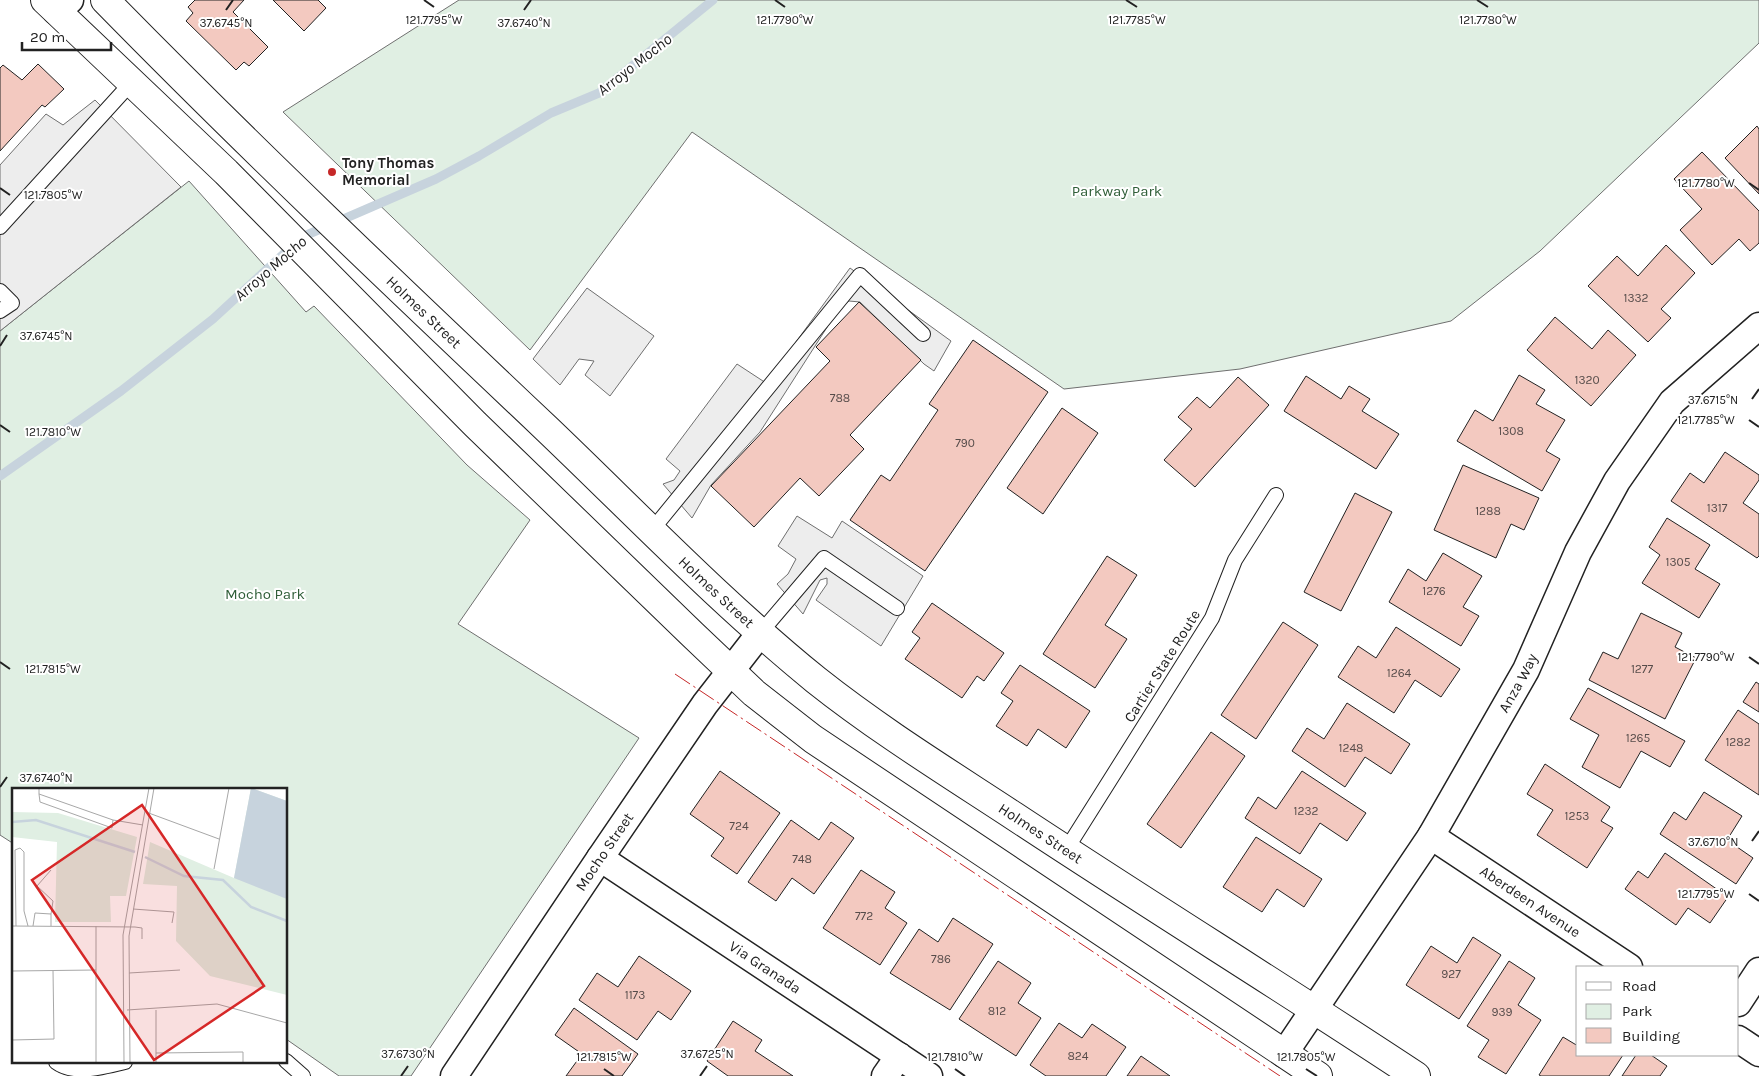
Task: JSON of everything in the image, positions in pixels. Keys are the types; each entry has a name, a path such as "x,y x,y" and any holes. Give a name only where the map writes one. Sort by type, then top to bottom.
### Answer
{"main road":[{"name":"Holmes Street","path":"105,0 379,270 652,530 761,632 819,682 882,728 1066,850 1314,1008 1416,1076"},
{"path":"57,4 132,82 241,186 475,424 754,694 813,739 1318,1076"}],"street":[{"name":"Anza Way","path":"1284,1054 1431,836 1526,670 1578,552 1617,481 1672,402 1759,326"},
{"name":"Mocho Street","path":"454,1076 600,858 730,671 761,632"},
{"name":"Aberdeen Avenue","path":"1431,836 1627,966"},
{"name":"Via Granada","path":"600,858 892,1066 929,1076"},
{"path":"1739,1001 1759,971"},
{"path":"1739,1040 1759,1053"}],"lane":[{"path":"0,227 132,82"},
{"path":"652,530 860,275 923,334"},
{"path":"0,291 12,302 0,311"},
{"name":"Cartier State Route","path":"1066,850 1212,618 1236,560 1276,495"},
{"path":"761,632 824,558 897,608"},
{"path":"288,1063 303,1076"},
{"path":"58,1064 62,1068 80,1072 116,1064"}],"green space":[{"name":"Parkway Park","path":"459,0 1759,0 1759,43 1540,251 1451,321 1240,369 1064,389 692,132 530,350 283,112"},
{"name":"Mocho Park","path":"189,181 306,312 314,306 467,465 530,520 458,624 639,738 411,1076 339,1076 288,1040 288,788 12,788 12,843 0,835 0,331"}],"shaded area":[{"path":"95,100 181,187 0,331 0,165 46,114 63,125"},
{"path":"850,268 951,341 934,371 924,364 860,302 849,301 840,307 760,432 711,485 692,518 663,484 674,480 680,471 666,459 737,364 766,383"},
{"path":"587,288 654,336 610,396 585,375 594,361 579,359 560,385 533,359"},
{"path":"797,516 832,538 842,521 923,576 881,646 816,600 827,584 827,578 820,580 803,614 777,584 788,574 796,559 778,546"}],"building":[{"path":"195,0 244,0 233,12 268,47 249,66 244,62 236,70 186,21 193,13 188,7"},
{"path":"273,0 318,0 326,8 304,31"},
{"path":"38,64 64,89 45,107 42,105 0,151 0,68 3,65 22,80"},
{"path":"1757,126 1759,129 1759,194 1725,158"},
{"path":"1702,152 1759,211 1759,243 1750,251 1739,239 1712,265 1680,230 1702,209 1674,179"},
{"path":"1666,245 1695,273 1661,309 1671,318 1648,342 1588,286 1617,256 1638,276"},
{"path":"859,302 921,360 850,435 864,449 819,496 800,478 754,527 711,486 830,361 816,347"},
{"path":"1555,317 1592,349 1608,330 1636,355 1591,406 1527,350"},
{"path":"973,340 1048,392 925,571 850,520 881,475 890,481 938,410 929,404"},
{"path":"1519,375 1545,390 1536,404 1565,420 1546,451 1560,459 1542,491 1457,441 1475,410 1493,421"},
{"path":"1306,376 1341,399 1349,386 1370,399 1362,411 1399,434 1376,469 1284,411"},
{"path":"1238,377 1269,405 1195,487 1164,460 1192,429 1178,417 1197,397 1210,408"},
{"path":"1062,408 1098,433 1043,514 1007,488"},
{"path":"1725,452 1759,475 1759,480 1743,503 1759,514 1759,556 1757,558 1671,501 1690,473 1704,483"},
{"path":"1463,465 1539,498 1524,530 1511,524 1496,558 1434,530"},
{"path":"1355,493 1392,512 1341,611 1304,592"},
{"path":"1667,518 1710,545 1695,569 1720,584 1699,618 1642,583 1660,555 1649,547"},
{"path":"1443,553 1482,576 1463,607 1479,616 1461,646 1389,602 1408,569 1426,581"},
{"path":"1107,556 1137,575 1105,625 1127,639 1095,688 1043,654"},
{"path":"932,603 1004,653 984,681 977,676 962,698 905,659 920,638 912,632"},
{"path":"1641,613 1682,633 1675,647 1696,658 1665,719 1589,680 1603,652 1618,659"},
{"path":"1283,622 1318,645 1256,739 1221,715"},
{"path":"1396,627 1460,669 1441,697 1415,680 1394,713 1338,677 1358,646 1376,658"},
{"path":"1020,665 1090,711 1066,748 1038,729 1027,746 996,726 1013,701 1001,693"},
{"path":"1756,682 1759,684 1759,712 1743,702"},
{"path":"1588,688 1685,741 1670,767 1641,751 1620,788 1582,767 1599,735 1570,719"},
{"path":"1347,703 1410,744 1391,774 1365,757 1345,787 1292,751 1307,728 1324,739"},
{"path":"1738,710 1759,724 1759,795 1705,760"},
{"path":"1211,732 1245,756 1181,848 1147,824"},
{"path":"1545,764 1610,807 1601,821 1613,828 1587,868 1537,835 1553,810 1527,794"},
{"path":"720,771 780,813 737,874 711,856 724,838 690,814"},
{"path":"1302,771 1366,813 1347,841 1320,823 1300,854 1245,818 1258,797 1276,809"},
{"path":"1704,792 1742,816 1727,840 1753,858 1736,884 1660,834 1674,812 1686,820"},
{"path":"791,820 819,840 831,822 854,838 814,894 792,878 776,901 748,882"},
{"path":"1256,837 1322,879 1304,907 1277,889 1262,912 1223,887"},
{"path":"1665,853 1728,897 1710,923 1688,908 1676,925 1625,889 1638,871 1648,878"},
{"path":"861,870 895,892 885,908 907,923 880,965 823,928"},
{"path":"953,918 993,944 950,1010 890,973 919,929 938,942"},
{"path":"1473,937 1501,955 1459,1019 1406,985 1431,946 1457,963"},
{"path":"639,956 691,991 671,1020 658,1011 637,1040 579,1000 597,973 618,987"},
{"path":"998,961 1031,983 1018,1003 1041,1018 1016,1056 959,1019"},
{"path":"1509,961 1535,978 1518,1005 1541,1020 1506,1074 1478,1057 1489,1040 1467,1026"},
{"path":"574,1008 638,1054 622,1076 566,1076 582,1054 555,1035"},
{"path":"733,1021 762,1040 755,1051 793,1076 728,1076 707,1061"},
{"path":"1059,1023 1082,1038 1092,1024 1126,1047 1106,1076 1046,1076 1030,1065"},
{"path":"1563,1037 1576,1045 1576,1056 1622,1056 1609,1076 1539,1075"},
{"path":"1141,1056 1170,1076 1127,1076"},
{"path":"1635,1056 1652,1056 1667,1066 1660,1076 1622,1076"}],"waterway":[{"name":"Arroyo Mocho","path":"0,476 121,391 213,319 302,237 436,179 551,113 599,93 713,0"}],"power":[{"path":"675,674 1280,1076"}],"place":[{"name":"Tony Thomas Memorial","path":"332,172"}]}
